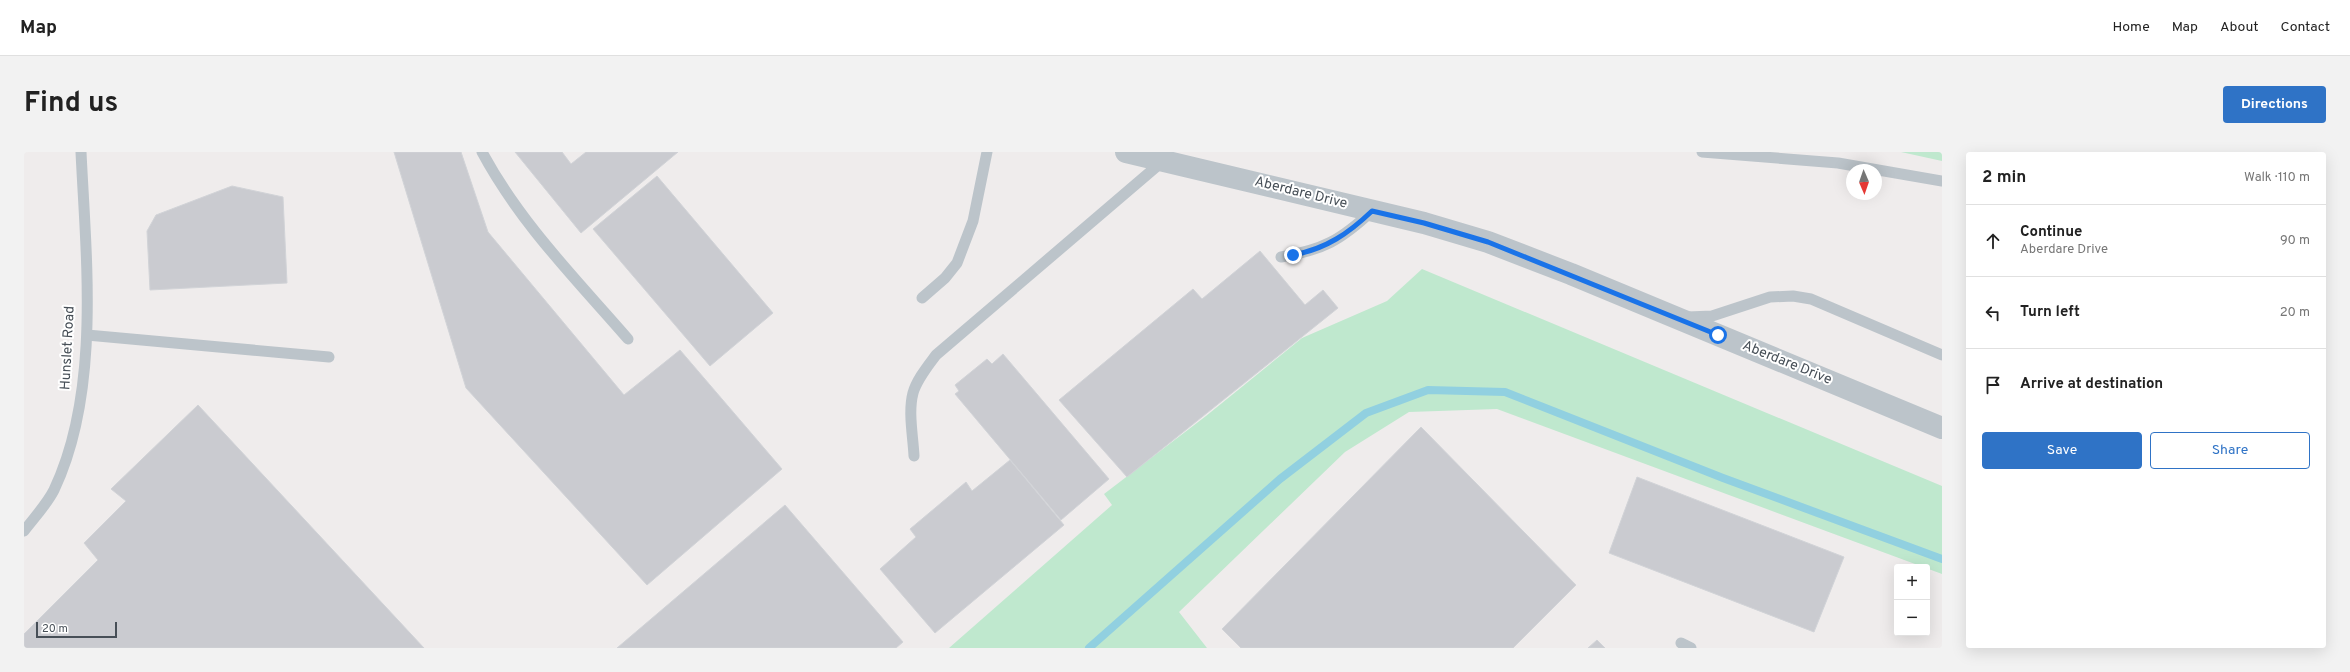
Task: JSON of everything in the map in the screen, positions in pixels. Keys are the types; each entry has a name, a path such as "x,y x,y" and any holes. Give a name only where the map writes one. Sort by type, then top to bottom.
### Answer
{"street":[{"name":"Aberdare Drive","path":"1126,152 1424,223 1488,242 1942,428"}],"lane":[{"name":"Hunslet Road","path":"24,531 54,490 73,435 84,378 86,335 81,152"},
{"path":"482,152 494,174 542,242 628,339"},
{"path":"922,298 945,278 957,263 973,221 987,152"},
{"path":"1702,152 1838,163 1942,181"},
{"path":"914,456 912,412 913,392 922,375 936,355 1163,161"},
{"path":"1281,257 1306,253 1340,238 1372,211"},
{"path":"1676,318 1712,316 1770,297 1793,296 1811,299 1942,355"},
{"path":"86,335 329,357"}],"green space":[{"path":"1901,152 1942,152 1942,161"},
{"path":"1422,269 1942,486 1942,574 1930,570 1930,564 1915,564 1497,409 1409,412 1345,452 1179,612 1207,648 949,648 1112,505 1104,494 1206,416 1302,338 1387,301"}],"building":[{"path":"394,152 461,152 488,232 624,395 680,350 782,469 647,585 466,388"},
{"path":"515,152 562,152 571,164 586,152 678,152 581,233"},
{"path":"657,176 773,313 710,366 593,229"},
{"path":"232,186 283,197 287,283 150,290 147,231 156,215"},
{"path":"1260,251 1305,305 1323,290 1338,308 1127,477 1059,400 1193,289 1202,299"},
{"path":"1003,354 1109,479 1061,520 955,394 959,391 955,385 987,359 992,364"},
{"path":"198,405 424,648 24,648 24,634 98,560 84,543 126,501 111,489"},
{"path":"1421,427 1576,585 1513,648 1241,648 1222,629"},
{"path":"1010,460 1064,525 935,633 880,569 916,537 910,529 966,482 972,491"},
{"path":"1637,477 1844,557 1814,632 1609,553"},
{"path":"785,505 903,642 896,648 617,648"},
{"path":"1597,640 1605,648 1588,648"}],"waterway":[{"path":"1089,648 1280,479 1366,413 1428,390 1505,392 1723,478 1942,559"}],"route":[{"path":"1293,255 1306,253 1340,238 1353,229 1372,211 1424,223 1488,242 1571,274 1718,335"}]}
